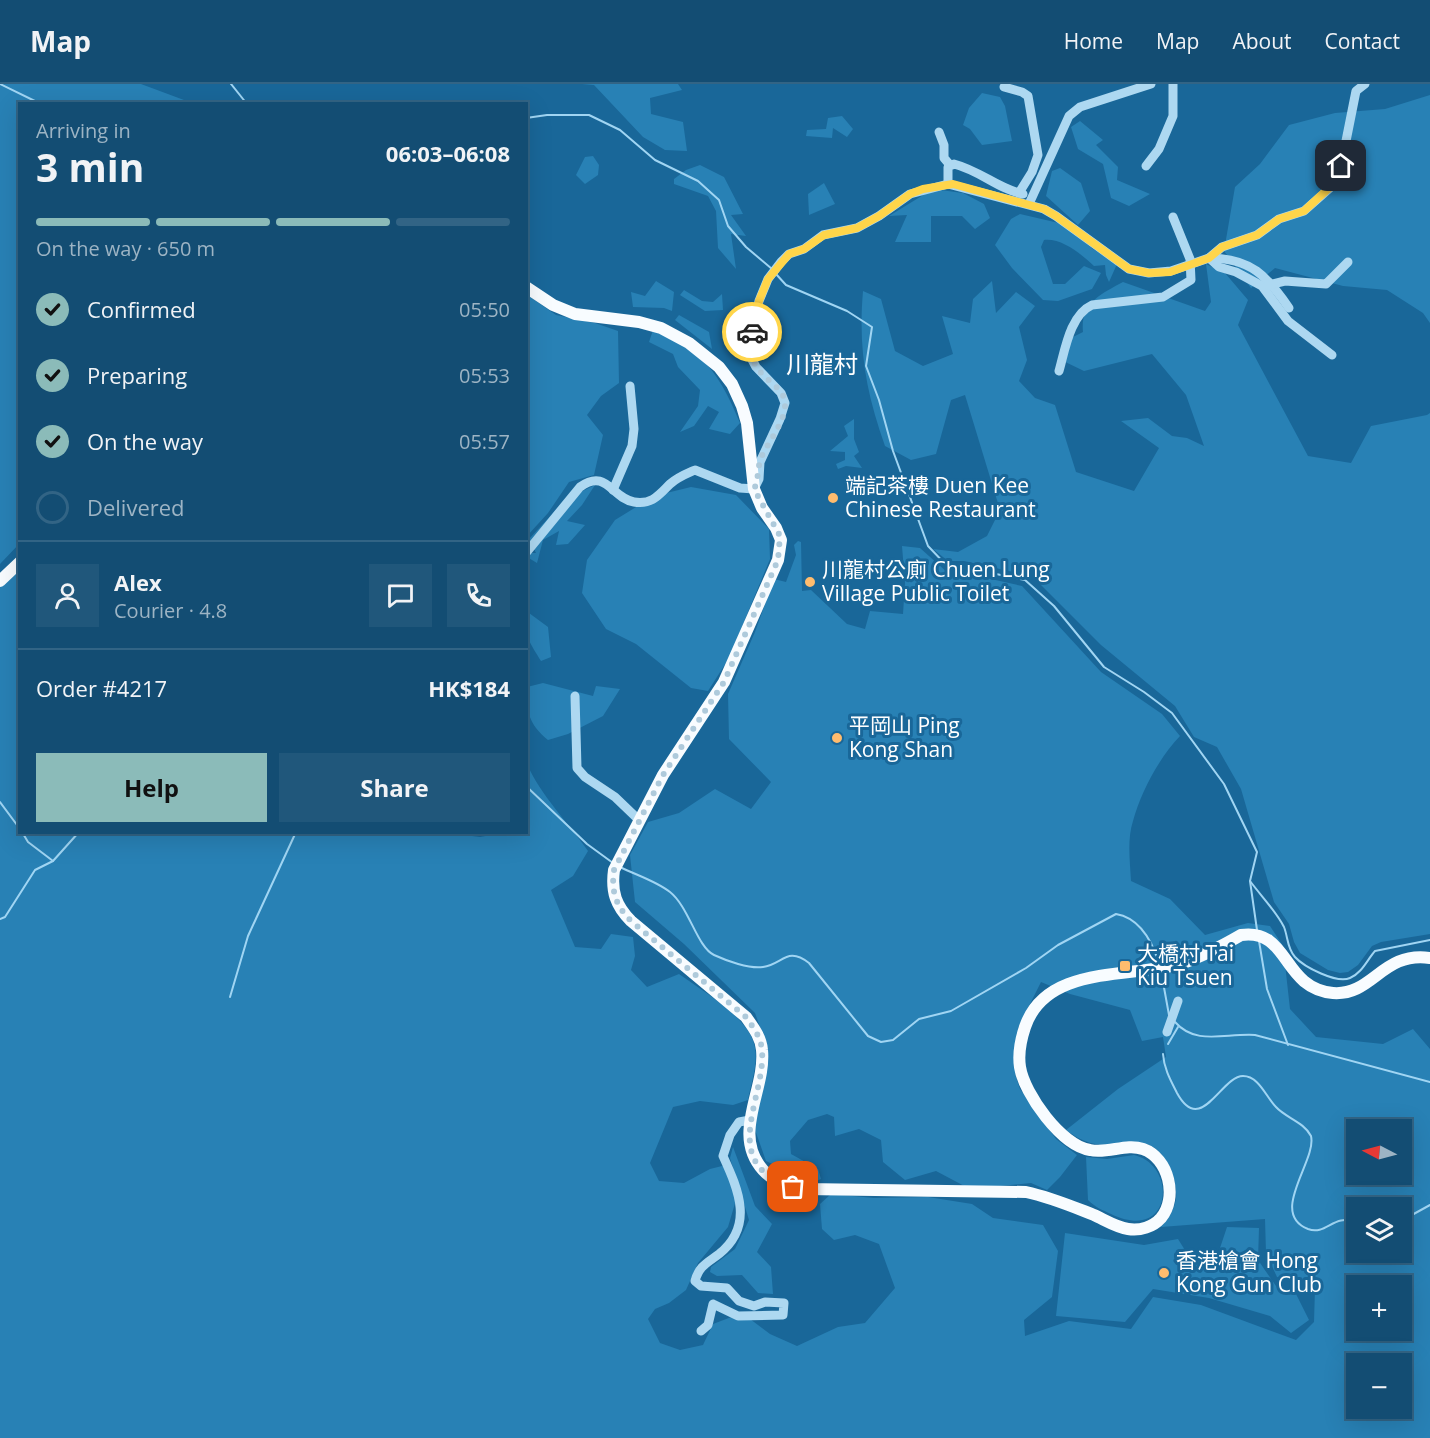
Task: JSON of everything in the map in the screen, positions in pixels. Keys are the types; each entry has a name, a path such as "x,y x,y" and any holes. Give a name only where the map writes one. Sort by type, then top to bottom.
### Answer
{"main road":[{"path":"528,287 553,305 575,314 639,322 661,328 681,337 712,361 728,378 742,406 747,423 754,489 780,536 778,560 724,682 663,775 614,870 612,884 614,896 623,914 746,1017 755,1029 762,1050 749,1139 756,1160 773,1178 793,1187 1026,1192 1058,1200 1128,1229 1148,1227 1162,1216 1170,1198 1168,1181 1160,1162 1152,1154 1131,1147 1095,1151 1083,1149 1068,1140 1042,1111 1028,1090 1020,1068 1019,1056 1028,1018 1046,995 1062,986 1084,980 1182,963 1241,935 1250,934 1266,938 1276,945 1291,969 1302,980 1321,991 1334,993 1346,992 1362,986 1402,959 1430,958"},
{"path":"0,582 18,564"}],"street":[{"path":"1032,200 1069,116 1080,107 1151,84"},
{"path":"1146,166 1159,149 1173,116 1173,84"},
{"path":"939,132 944,144 944,158 950,165 975,170 1007,190 1032,200 1129,269 1149,273 1191,266 1209,258 1222,247 1257,235 1279,219 1304,211 1329,188 1341,166 1356,91 1365,84"},
{"path":"1004,87 1028,96 1038,147 1037,163 1019,193"},
{"path":"948,184 950,165"},
{"path":"528,552 580,487 595,480 603,482 631,502 653,501 681,476 695,470 740,488 754,489 759,479 760,460 780,419 785,403 781,393 756,367 749,354 750,341 759,301 768,279 789,254 804,249 824,235 857,228 910,194 948,184 1032,200"},
{"path":"1059,371 1068,338 1082,309 1092,305 1162,297 1191,280 1191,266 1173,217"},
{"path":"1209,258 1227,258 1248,266 1273,284 1289,308"},
{"path":"1209,258 1218,267 1236,272 1262,286 1288,321 1332,355"},
{"path":"1262,286 1285,281 1326,284 1348,262"},
{"path":"613,490 632,446 634,429 630,386"},
{"path":"575,696 577,768 585,777 615,797 640,821"},
{"path":"1167,1032 1178,1001"},
{"path":"701,1331 708,1325 713,1304 738,1316 783,1315 784,1303 765,1302 754,1306 740,1301 727,1288 700,1286 695,1281 698,1269 730,1244 741,1223 742,1213 734,1178 723,1156 730,1135 739,1122 750,1120"}],"shaded area":[{"path":"0,84 141,84 189,102 18,102 18,545 0,564"},
{"path":"582,84 678,84 682,90 650,98 651,114 683,122 687,151 665,150 643,137 594,85"},
{"path":"982,93 1000,97 1005,106 1012,141 982,145 970,129 963,125 969,108"},
{"path":"1430,95 1430,323 1423,313 1387,290 1343,286 1275,268 1251,288 1224,251 1235,187 1260,164 1289,125 1335,113 1385,109"},
{"path":"842,116 853,129 847,137 833,128 832,138 806,136 807,130 826,129 828,118"},
{"path":"1080,121 1103,140 1096,145 1118,167 1117,180 1150,194 1129,206 1111,198 1103,164 1078,149 1071,127"},
{"path":"593,156 599,165 598,175 585,184 576,175 585,157"},
{"path":"700,165 724,177 743,214 731,215 746,236 731,234 736,269 718,248 716,211 708,196 674,184 674,179 686,170"},
{"path":"1060,168 1081,183 1090,211 1078,225 1046,196 1052,171"},
{"path":"824,183 835,204 809,215 808,194"},
{"path":"933,189 963,193 984,204 990,218 975,229 962,216 931,216 931,242 895,242 907,215 889,216"},
{"path":"1020,214 1063,224 1093,249 1117,264 1109,282 1105,265 1094,266 1064,244 1044,240 1041,247 1053,284 1065,284 1084,266 1101,273 1092,289 1058,301 1043,300 1012,268 995,245 1011,219"},
{"path":"1206,264 1225,273 1248,300 1238,325 1308,456 1351,463 1371,426 1430,413 1430,934 1381,942 1372,946 1358,965 1348,972 1328,970 1300,953 1289,924 1274,902 1241,789 1217,747 1194,737 1175,706 1101,645 1032,576 964,561 948,561 933,549 958,552 987,536 1000,510 965,395 951,400 936,454 911,460 885,446 868,389 862,332 863,291 881,299 895,351 923,366 953,354 942,316 970,323 973,299 992,281 996,313 1016,292 1035,306 1019,327 1027,360 1019,381 1035,398 1055,405 1076,472 1134,491 1159,448 1121,421 1148,418 1172,436 1187,438 1204,446 1186,395 1152,354 1084,371 1059,359 1067,340 1083,332 1083,322 1089,307 1100,295 1123,282 1205,311 1211,302"},
{"path":"656,281 674,292 672,311 664,308 633,307 631,292 645,296"},
{"path":"684,290 702,301 713,302 722,294 723,310 705,311 680,295"},
{"path":"528,295 556,315 595,323 618,331 619,383 601,396 587,415 603,435 594,475 569,482 548,513 528,535"},
{"path":"679,315 709,332 712,349 675,320"},
{"path":"653,330 687,347 697,354 712,371 725,391 740,423 730,434 709,429 719,412 708,406 694,426 680,432 698,406 700,390 678,367 673,354 649,342"},
{"path":"854,419 854,439 859,452 854,456 862,468 846,466 838,469 836,464 845,460 845,452 830,451 848,436 844,426"},
{"path":"595,485 582,505 567,521 585,525 568,544 556,545 559,531 543,540 537,563 528,558 528,553 536,553 529,539 566,499"},
{"path":"691,487 736,495 769,529 770,559 729,658 708,691 691,688 636,644 606,629 582,593 587,560 615,520 654,496"},
{"path":"798,541 801,542 802,591 811,590 847,624 865,629 870,611 903,614 905,583 902,546 920,548 948,573 964,573 1022,586 1101,672 1162,714 1180,736 1158,765 1136,810 1130,835 1131,881 1170,899 1205,935 1248,923 1270,926 1283,946 1290,1009 1316,1037 1383,1044 1413,1029 1430,1049 1430,1438 0,1438 0,584 18,564 18,834 456,834 480,837 497,834 528,834 528,766 547,798 588,851 573,876 551,890 575,947 601,949 611,934 633,937 635,956 631,970 647,987 679,974 724,1006 745,1026 752,1037 756,1054 748,1100 733,1105 700,1101 673,1107 650,1163 659,1181 684,1183 710,1169 726,1165 736,1200 728,1227 698,1263 686,1290 669,1303 655,1309 648,1319 660,1343 680,1350 703,1345 713,1324 742,1313 770,1334 797,1346 838,1327 865,1323 895,1288 879,1244 855,1235 834,1240 822,1229 820,1204 831,1194 874,1198 928,1197 972,1204 993,1218 1043,1225 1058,1251 1052,1297 1024,1320 1025,1336 1069,1321 1131,1329 1153,1297 1201,1305 1296,1340 1314,1322 1315,1288 1277,1277 1266,1253 1265,1219 1161,1227 1174,1207 1176,1191 1173,1175 1159,1152 1144,1144 1095,1144 1081,1140 1066,1130 1118,1089 1166,1057 1163,1037 1142,1041 1130,1010 1070,994 1041,982 1018,1028 1015,1074 1020,1089 1056,1139 1077,1155 1047,1190 1031,1183 970,1189 936,1171 905,1180 883,1162 881,1140 859,1129 835,1136 834,1117 827,1114 808,1120 790,1141 791,1154 818,1169 821,1179 812,1183 766,1161 754,1127 768,1049 755,1013 684,944 635,902 630,855 648,822 679,813 715,789 751,809 771,782 729,739 728,694 755,632 774,579 786,582 796,555 794,545"},
{"path":"529,613 548,627 551,657 541,661 531,644 528,637"},
{"path":"543,683 593,696 596,686 620,689 603,716 568,734 548,740 536,728 530,717 528,687"},
{"path":"733,1147 755,1206 772,1224 757,1252 771,1267 773,1294 758,1293 742,1275 717,1276 710,1272 711,1267 735,1249 749,1220 730,1158"},
{"path":"1134,1155 1148,1162 1158,1173 1162,1186 1162,1200 1157,1211 1147,1219 1132,1220 1111,1214 1088,1200 1086,1157 1107,1159"},
{"name":"香港槍會 Hong Kong Gun Club","path":"1227,1227 1259,1228 1258,1260 1276,1286 1295,1292 1309,1320 1291,1333 1270,1316 1209,1298 1153,1289 1125,1322 1056,1316 1065,1233 1144,1245 1178,1239 1188,1255 1218,1254"}],"waterway":[{"path":"0,84 37,102"},
{"path":"231,84 245,102"},
{"path":"528,118 547,115 589,115 620,130 655,160 698,181 719,200 728,226 746,247 772,269"},
{"path":"776,274 786,285 847,311 872,327 866,366 879,400 893,451 928,546 948,567 962,567 1025,580 1054,606 1104,667 1172,713 1224,784 1257,852 1250,881 1257,930"},
{"path":"528,788 587,844 613,863"},
{"path":"0,802 18,826"},
{"path":"23,834 28,842 53,861"},
{"path":"0,919 5,917 35,870 53,861 77,834"},
{"path":"230,997 248,936 295,834"},
{"path":"620,867 670,892 677,899 703,944 714,955 751,967 763,967 790,956 802,958 809,963 868,1036 881,1042 893,1040 919,1019 951,1011 1026,968 1058,945 1116,914 1138,925 1149,939 1159,963"},
{"path":"1250,881 1281,921 1290,950 1295,957 1313,970 1329,977 1344,979 1354,976 1375,951 1430,940"},
{"path":"1259,941 1267,989 1288,1045"},
{"path":"1161,971 1169,1015"},
{"path":"1175,1022 1192,1034 1212,1037 1255,1035 1430,1082"},
{"path":"1168,1044 1178,1027"},
{"path":"1163,1054 1166,1070 1177,1093 1186,1105 1194,1109 1203,1107 1235,1079 1243,1076 1254,1079 1276,1107 1304,1127 1311,1136 1311,1147 1293,1199 1292,1211 1297,1221 1308,1229 1315,1230 1346,1220"},
{"path":"1412,1215 1430,1205"}],"way so far":[{"path":"752,332 749,354 756,367 781,393 785,403 780,419 760,460 759,479 754,489 762,508 780,536 778,560 724,682 655,789 614,870 612,884 617,905 623,914 746,1017 755,1029 762,1050 750,1120 750,1144 756,1160 768,1175 782,1184 793,1187"}],"place":[{"name":"端記茶樓 Duen Kee Chinese Restaurant","path":"833,498"},
{"name":"川龍村公廁 Chuen Lung Village Public Toilet","path":"810,582"},
{"name":"平岡山 Ping Kong Shan","path":"837,738"},
{"name":"大橋村 Tai Kiu Tsuen","path":"1125,966"},
{"name":"香港槍會 Hong Kong Gun Club","path":"1164,1273"}],"district":[{"name":"川龍村","path":"822,365"}],"route":[{"path":"752,332 759,301 768,279 789,254 804,249 824,235 857,228 886,212 898,201 923,189 953,184 1044,209 1129,269 1149,273 1170,272 1209,258 1222,247 1257,235 1279,219 1304,211 1329,188 1341,166"}]}
